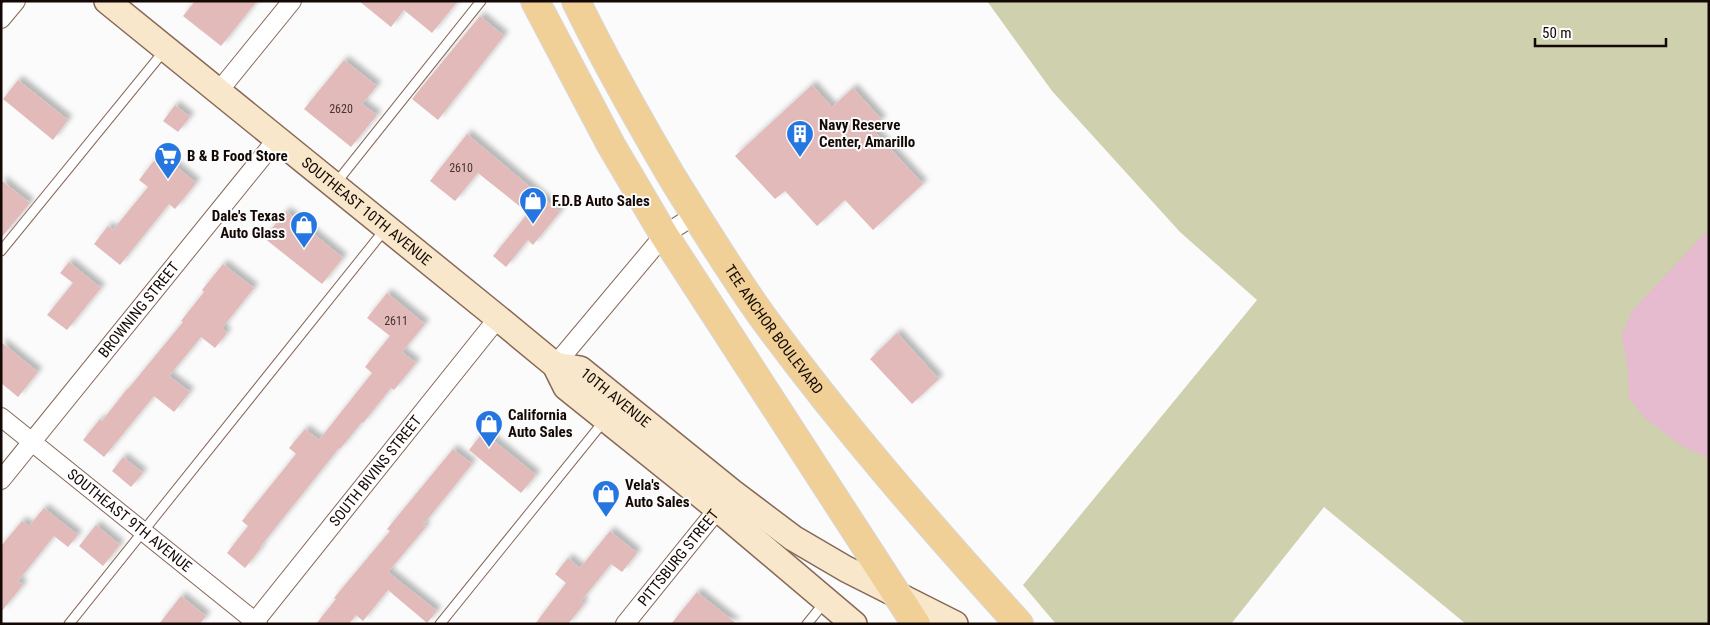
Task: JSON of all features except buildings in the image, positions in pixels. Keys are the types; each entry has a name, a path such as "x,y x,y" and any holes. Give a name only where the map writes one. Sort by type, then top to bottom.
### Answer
{"main road":[{"name":"SOUTHEAST 10TH AVENUE","path":"107,1 555,365"},
{"path":"535,1 611,145 664,235 916,624"},
{"name":"TEE ANCHOR BOULEVARD","path":"576,1 622,92 695,215 761,315 833,408 885,471 1019,624"},
{"name":"10TH AVENUE","path":"555,365 566,387 606,418 725,500 820,555 955,624"},
{"name":"10TH AVENUE","path":"555,365 580,370 725,500 826,601 854,624"}],"street":[{"path":"1,19 16,1"},
{"path":"218,92 292,1"},
{"name":"BROWNING STREET","path":"1,480 277,139"},
{"path":"555,365 664,235 695,215"},
{"name":"SOUTH BIVINS STREET","path":"255,623 498,318"},
{"name":"SOUTHEAST 9TH AVENUE","path":"1,417 255,623"},
{"name":"PITTSBURG STREET","path":"624,624 725,500"}],"lane":[{"path":"334,185 481,1"},
{"path":"1,251 166,48"},
{"path":"68,624 387,227"},
{"path":"440,624 606,418"},
{"path":"807,624 826,601"}],"green space":[{"path":"987,1 1709,1 1709,624 1466,624 1324,507 1231,624 1056,624 1023,585 1257,300 1180,232 1052,91"}],"shaded area":[{"path":"1709,229 1709,458 1682,446 1644,417 1629,398 1628,370 1622,335 1632,311"}],"place":[{"name":"Navy Reserve Center, Amarillo","path":"800,158"},
{"name":"B & B Food Store","path":"168,180"},
{"name":"F.D.B Auto Sales","path":"533,225"},
{"name":"Dale's Texas Auto Glass","path":"304,249"},
{"name":"California Auto Sales","path":"489,448"},
{"name":"Vela's Auto Sales","path":"606,518"}]}
